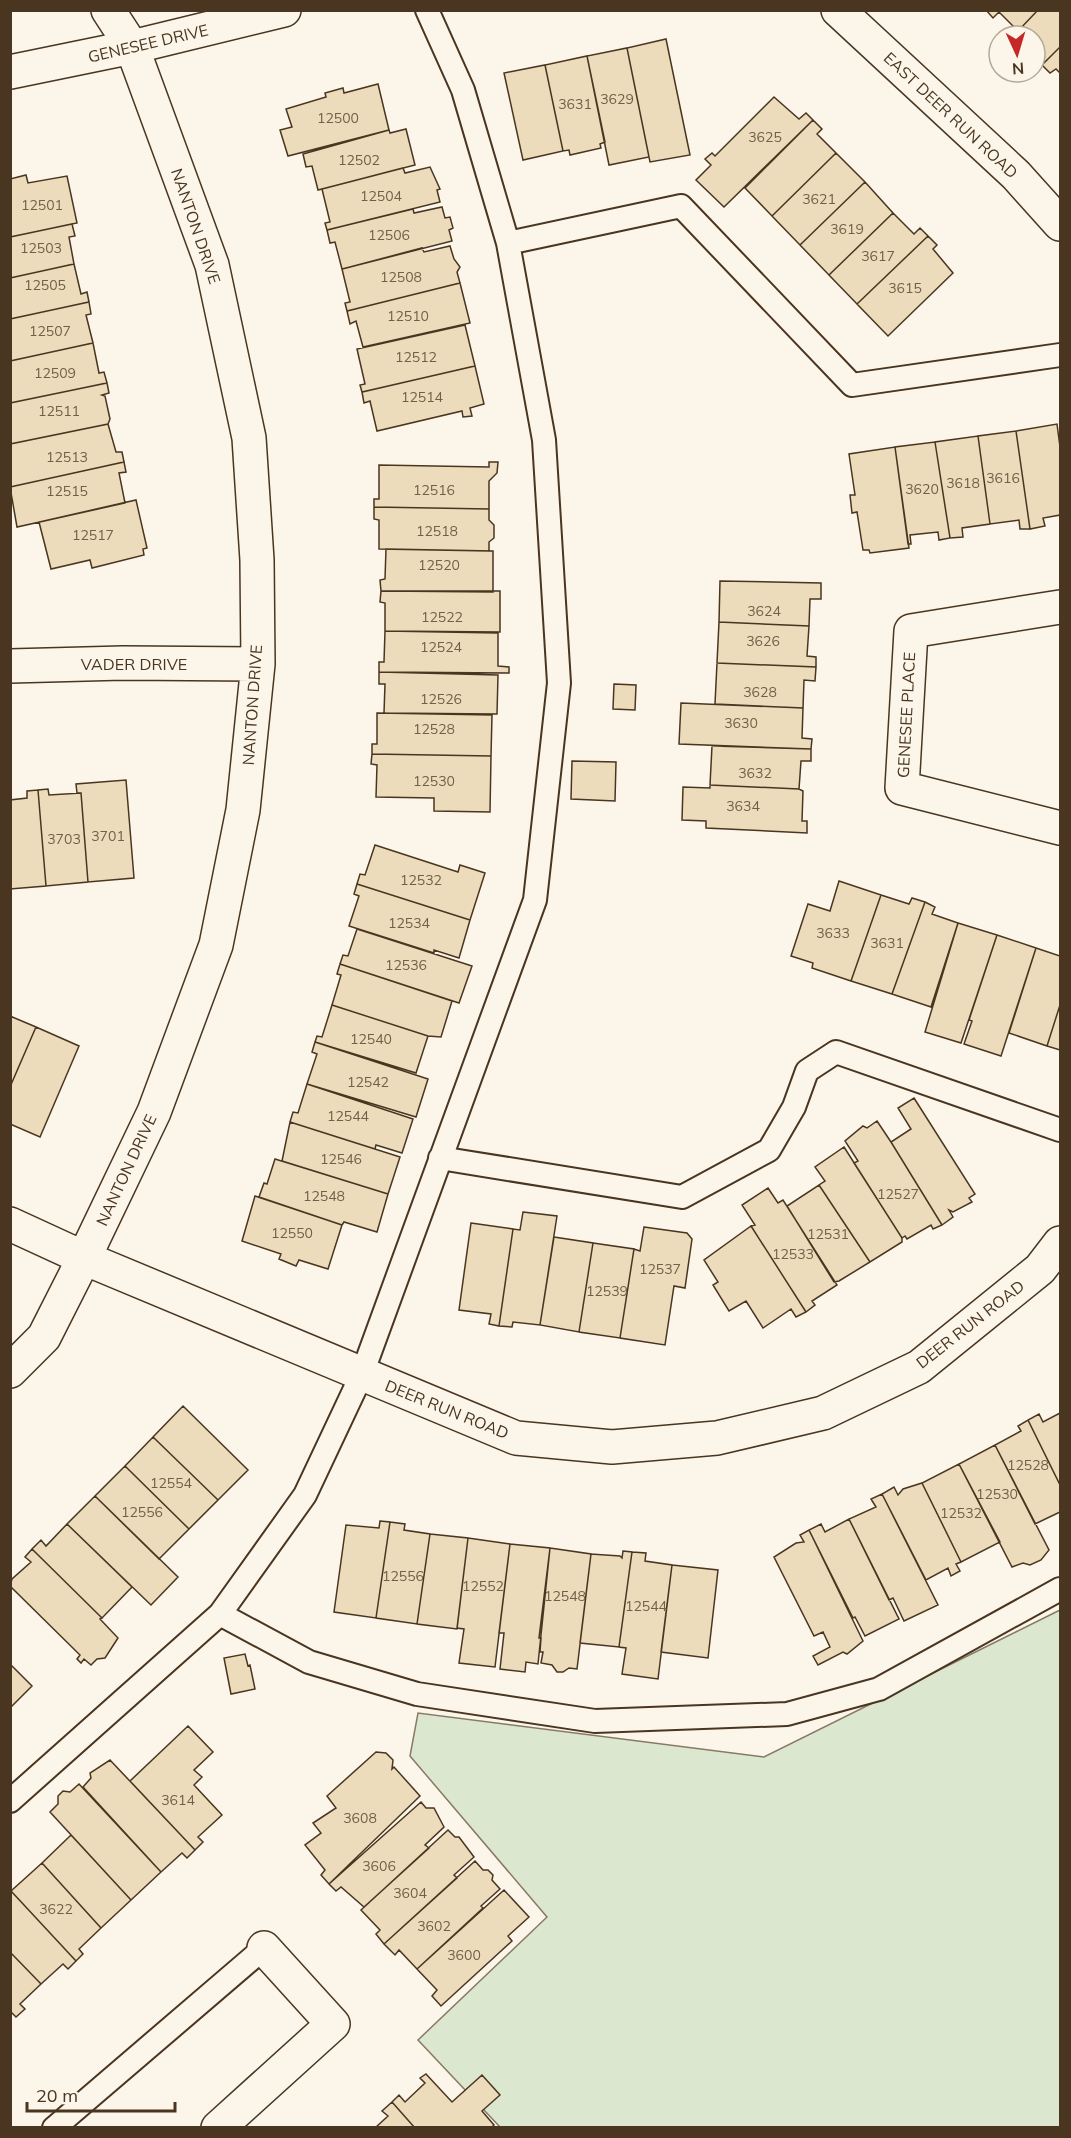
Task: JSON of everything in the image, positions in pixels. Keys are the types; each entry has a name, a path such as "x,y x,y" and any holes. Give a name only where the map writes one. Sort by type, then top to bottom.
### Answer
{"street":[{"name":"NANTON DRIVE","path":"10,1371 44,1337 84,1258 154,1112 216,945 243,810 258,664 257,560 249,438 212,265 132,47 108,10"},
{"name":"GENESEE DRIVE","path":"10,72 132,47 284,10"},
{"name":"EAST DEER RUN ROAD","path":"838,10 1016,176 1060,224"},
{"name":"GENESEE PLACE","path":"1060,607 911,631 902,788 1060,828"},
{"name":"VADER DRIVE","path":"10,666 123,663 258,664"},
{"name":"DEER RUN ROAD","path":"10,1224 84,1258 516,1438 612,1448 717,1438 823,1413 919,1366 1040,1269 1060,1243"},
{"path":"218,2127 333,2024 264,1948"}],"lane":[{"path":"10,1801 220,1614 305,1495 362,1374 535,900 559,683 544,440 508,243 463,90 427,10"},
{"path":"508,243 681,206 852,385 1060,355"},
{"path":"440,1158 682,1197 770,1150 794,1107 807,1071 836,1052 1060,1130"},
{"path":"220,1614 309,1662 417,1694 595,1721 787,1714 879,1689 1060,1589"},
{"path":"54,2127 264,1948"}],"green space":[{"path":"1060,1610 1060,2127 500,2127 418,2040 547,1917 410,1756 418,1713 764,1757"}],"building":[{"path":"986,10 1038,10 1025,24 1011,24 999,12 993,18"},
{"path":"1038,10 1060,10 1060,47 1047,60 1047,24 1025,24"},
{"path":"666,39 690,155 650,162 627,48"},
{"path":"1060,47 1060,73 1056,69 1050,73 1047,70 1047,60"},
{"path":"627,48 649,157 609,165 587,56"},
{"path":"587,56 605,142 600,144 601,148 570,155 569,150 563,151 545,65"},
{"path":"545,65 563,151 523,160 504,73"},
{"path":"378,84 389,130 288,156 280,130 292,127 286,109 326,97 325,93 343,88 344,93"},
{"path":"774,97 799,119 806,113 813,120 724,207 696,180 711,165 705,159 712,153 715,156"},
{"path":"813,120 822,129 817,134 836,153 772,216 745,188"},
{"path":"406,129 415,165 318,190 312,166 306,167 303,154 389,130 390,133"},
{"path":"836,153 865,182 800,245 772,216"},
{"path":"430,167 440,189 437,190 440,202 327,230 325,223 330,222 322,189 403,168 405,173"},
{"path":"26,175 28,183 67,176 77,223 10,237 10,179"},
{"path":"865,182 893,213 829,275 800,245"},
{"path":"442,207 445,218 450,217 453,228 449,230 452,241 342,269 335,242 330,243 327,230 413,209 414,213"},
{"path":"893,213 914,234 920,228 928,236 857,304 829,275"},
{"path":"72,224 75,236 69,237 74,264 10,278 10,237"},
{"path":"928,236 937,245 933,249 953,273 888,336 857,304"},
{"path":"450,246 454,259 460,267 457,272 460,283 347,311 345,303 350,302 342,269 422,248 424,252"},
{"path":"74,264 81,294 87,292 89,302 10,319 10,278"},
{"path":"460,283 470,323 363,347 356,321 350,324 347,311"},
{"path":"89,302 91,314 86,315 93,343 10,361 10,319"},
{"path":"465,325 475,366 362,392 360,385 365,384 357,349"},
{"path":"93,343 99,373 104,372 107,383 10,403 10,361"},
{"path":"475,366 484,404 470,408 472,416 463,417 462,411 377,431 370,401 364,403 362,392"},
{"path":"107,383 109,393 102,395 105,396 110,419 108,424 10,444 10,403"},
{"path":"108,424 116,452 122,452 124,462 10,487 10,444"},
{"path":"1057,424 1060,447 1060,515 1043,518 1045,526 1030,529 1016,431"},
{"path":"1016,431 1030,529 1020,529 1019,520 990,524 978,436"},
{"path":"978,436 990,524 962,528 963,537 950,538 935,442"},
{"path":"935,442 950,538 939,540 938,532 910,535 911,544 908,544 895,447"},
{"path":"895,447 909,548 870,553 869,550 863,550 857,512 852,513 850,495 855,495 849,454"},
{"path":"124,462 126,472 119,473 125,503 17,527 10,487"},
{"path":"489,462 498,462 497,473 489,481 489,509 374,507 374,499 379,499 379,465 489,467"},
{"path":"136,500 147,548 143,549 144,555 92,568 90,560 51,569 39,522"},
{"path":"374,507 489,509 489,520 494,525 494,538 489,542 489,551 379,549 379,520 374,519"},
{"path":"386,549 493,551 493,592 381,591 380,580 385,579"},
{"path":"720,581 821,583 821,599 810,599 809,626 719,622"},
{"path":"381,591 500,591 500,632 385,631 385,603 380,602"},
{"path":"719,622 809,626 807,656 816,657 816,667 717,663"},
{"path":"385,631 498,633 498,666 509,667 509,673 379,672 379,662 384,662"},
{"path":"717,663 816,667 815,681 804,680 803,708 715,704"},
{"path":"379,672 498,675 497,714 384,713 385,684 379,684"},
{"path":"614,684 636,685 635,710 613,709"},
{"path":"681,703 803,708 802,738 812,739 811,749 679,744"},
{"path":"377,713 492,715 491,756 372,754 372,744 377,744"},
{"path":"712,746 811,749 811,761 801,761 799,789 710,785"},
{"path":"372,754 491,756 490,812 434,811 434,798 376,797 377,765 371,764"},
{"path":"572,761 616,762 615,801 571,799"},
{"path":"126,780 134,878 88,882 81,793 77,793 76,784"},
{"path":"710,785 799,789 803,791 802,821 807,821 807,833 706,828 706,821 682,820 683,787 710,788"},
{"path":"48,789 49,795 81,793 88,882 46,886 38,790"},
{"path":"38,790 46,886 10,889 10,800 27,798 27,791"},
{"path":"375,845 458,872 460,865 485,873 470,920 357,884 360,874 365,875"},
{"path":"839,881 881,895 851,981 812,968 813,963 791,956 808,904 830,911"},
{"path":"357,884 470,920 459,958 434,950 434,953 349,926 359,896 354,894"},
{"path":"881,895 909,904 912,898 925,902 892,994 851,981"},
{"path":"925,902 935,907 932,914 958,923 931,1007 892,994"},
{"path":"958,923 997,935 961,1043 925,1032"},
{"path":"357,929 472,966 459,1003 340,964 343,955 348,956"},
{"path":"997,935 1036,948 1001,1056 964,1044 972,1021 969,1020"},
{"path":"1036,948 1060,956 1060,1005 1047,1046 1009,1033"},
{"path":"340,964 452,1001 441,1037 428,1036 332,1005 341,975 337,974"},
{"path":"332,1005 428,1036 416,1073 315,1042 317,1036 322,1037"},
{"path":"1060,1005 1060,1050 1047,1046"},
{"path":"10,1016 36,1027 10,1087"},
{"path":"36,1027 79,1046 40,1137 10,1124 10,1087"},
{"path":"315,1042 428,1079 416,1117 307,1084 317,1054 312,1052"},
{"path":"307,1084 413,1119 402,1153 376,1145 375,1149 290,1122 293,1112 298,1113"},
{"path":"914,1098 975,1194 969,1198 972,1202 953,1212 949,1210 953,1217 942,1225 891,1142 911,1129 898,1108"},
{"path":"877,1121 942,1225 933,1229 931,1225 907,1239 905,1236 902,1238 854,1163 858,1161 845,1141 863,1126 867,1128"},
{"path":"290,1122 400,1157 388,1194 282,1161"},
{"path":"844,1147 902,1238 902,1242 870,1262 819,1185 825,1181 815,1167"},
{"path":"275,1159 388,1194 377,1232 344,1222 342,1225 259,1197 264,1183 267,1184"},
{"path":"819,1185 870,1262 834,1282 787,1206"},
{"path":"768,1188 778,1203 783,1200 837,1285 812,1301 815,1305 806,1312 751,1226 755,1225 742,1205"},
{"path":"255,1196 342,1225 328,1269 299,1260 296,1266 279,1259 281,1254 242,1241"},
{"path":"523,1212 557,1216 540,1325 513,1322 512,1327 499,1326 513,1229 520,1230"},
{"path":"471,1223 513,1229 499,1326 489,1324 491,1314 459,1310"},
{"path":"751,1226 806,1312 796,1317 791,1309 763,1328 746,1301 729,1311 713,1285 718,1282 704,1260"},
{"path":"644,1227 687,1233 692,1239 685,1288 674,1286 665,1345 620,1338 634,1249 640,1251"},
{"path":"554,1237 593,1243 579,1332 540,1325"},
{"path":"593,1243 634,1249 620,1338 579,1332"},
{"path":"183,1406 248,1470 218,1500 153,1437"},
{"path":"1060,1413 1060,1485 1028,1420 1039,1414 1043,1422"},
{"path":"1028,1420 1060,1485 1060,1512 1035,1524 995,1445 1021,1431 1018,1426"},
{"path":"153,1437 218,1500 189,1529 125,1466"},
{"path":"995,1445 1049,1550 1041,1560 1030,1565 1023,1563 1012,1567 959,1464"},
{"path":"959,1464 1000,1542 961,1562 922,1483"},
{"path":"125,1466 189,1529 159,1559 95,1496"},
{"path":"922,1483 961,1562 956,1564 960,1571 951,1576 948,1568 926,1580 882,1494 894,1487 898,1495 903,1489"},
{"path":"882,1494 938,1605 904,1621 893,1598 889,1600 849,1519 876,1507 871,1499"},
{"path":"95,1496 178,1577 151,1605 67,1524"},
{"path":"849,1519 899,1619 865,1636 855,1617 853,1618 809,1530 821,1524 825,1532"},
{"path":"380,1521 390,1522 376,1618 334,1612 346,1525 379,1528"},
{"path":"390,1522 405,1524 404,1530 430,1534 417,1624 376,1618"},
{"path":"67,1524 132,1587 102,1618 32,1549 41,1540 46,1546"},
{"path":"809,1530 863,1641 847,1654 843,1652 818,1665 813,1656 830,1647 823,1632 814,1636 774,1557 796,1543 804,1542 800,1535"},
{"path":"430,1534 468,1538 457,1629 417,1624"},
{"path":"468,1538 510,1544 495,1667 459,1663 464,1629 457,1628"},
{"path":"510,1544 550,1548 538,1664 526,1662 525,1672 500,1669 504,1633 499,1633"},
{"path":"550,1548 591,1554 577,1669 569,1668 563,1672 557,1672 552,1665 541,1663 543,1652 540,1652 541,1638 539,1638"},
{"path":"32,1549 102,1618 100,1619 118,1638 105,1658 97,1659 91,1665 84,1659 81,1663 77,1659 80,1655 10,1586 12,1579 31,1562 25,1557"},
{"path":"623,1551 632,1552 619,1647 580,1643 591,1554 622,1558"},
{"path":"632,1552 646,1553 645,1561 672,1565 658,1679 622,1674 626,1648 619,1647"},
{"path":"672,1565 718,1570 708,1658 661,1652"},
{"path":"245,1654 255,1689 231,1694 224,1658"},
{"path":"10,1664 32,1686 10,1708"},
{"path":"188,1726 213,1752 194,1770 202,1777 194,1785 222,1815 198,1837 203,1842 195,1850 130,1781"},
{"path":"376,1752 386,1753 393,1760 392,1769 394,1767 420,1796 329,1884 321,1875 325,1870 305,1845 321,1833 313,1823 336,1808 327,1796"},
{"path":"110,1760 195,1850 187,1858 182,1853 161,1872 83,1787 91,1778 90,1773"},
{"path":"79,1784 161,1872 131,1900 50,1812 58,1804 58,1796 63,1791 70,1792"},
{"path":"421,1802 426,1808 434,1808 444,1827 425,1845 429,1848 364,1907 341,1887 336,1891 329,1884"},
{"path":"448,1830 455,1837 459,1837 474,1857 454,1875 457,1878 384,1944 376,1934 380,1930 361,1910"},
{"path":"71,1835 131,1900 101,1928 42,1863"},
{"path":"475,1861 483,1870 488,1870 493,1875 492,1880 500,1889 481,1906 483,1908 417,1969 399,1950 395,1955 384,1944"},
{"path":"42,1863 101,1928 79,1949 83,1954 76,1961 11,1891"},
{"path":"504,1890 529,1917 508,1936 512,1941 441,2006 432,1996 437,1990 417,1969"},
{"path":"11,1891 76,1961 68,1969 63,1964 41,1984 10,1952"},
{"path":"10,1952 41,1984 20,2004 25,2009 16,2017 10,2011"},
{"path":"426,2074 452,2102 482,2075 500,2095 482,2111 494,2125 491,2128 415,2128 392,2102 399,2095 405,2102 425,2083 420,2078"},
{"path":"392,2102 415,2128 375,2128 388,2116 382,2111"}]}
